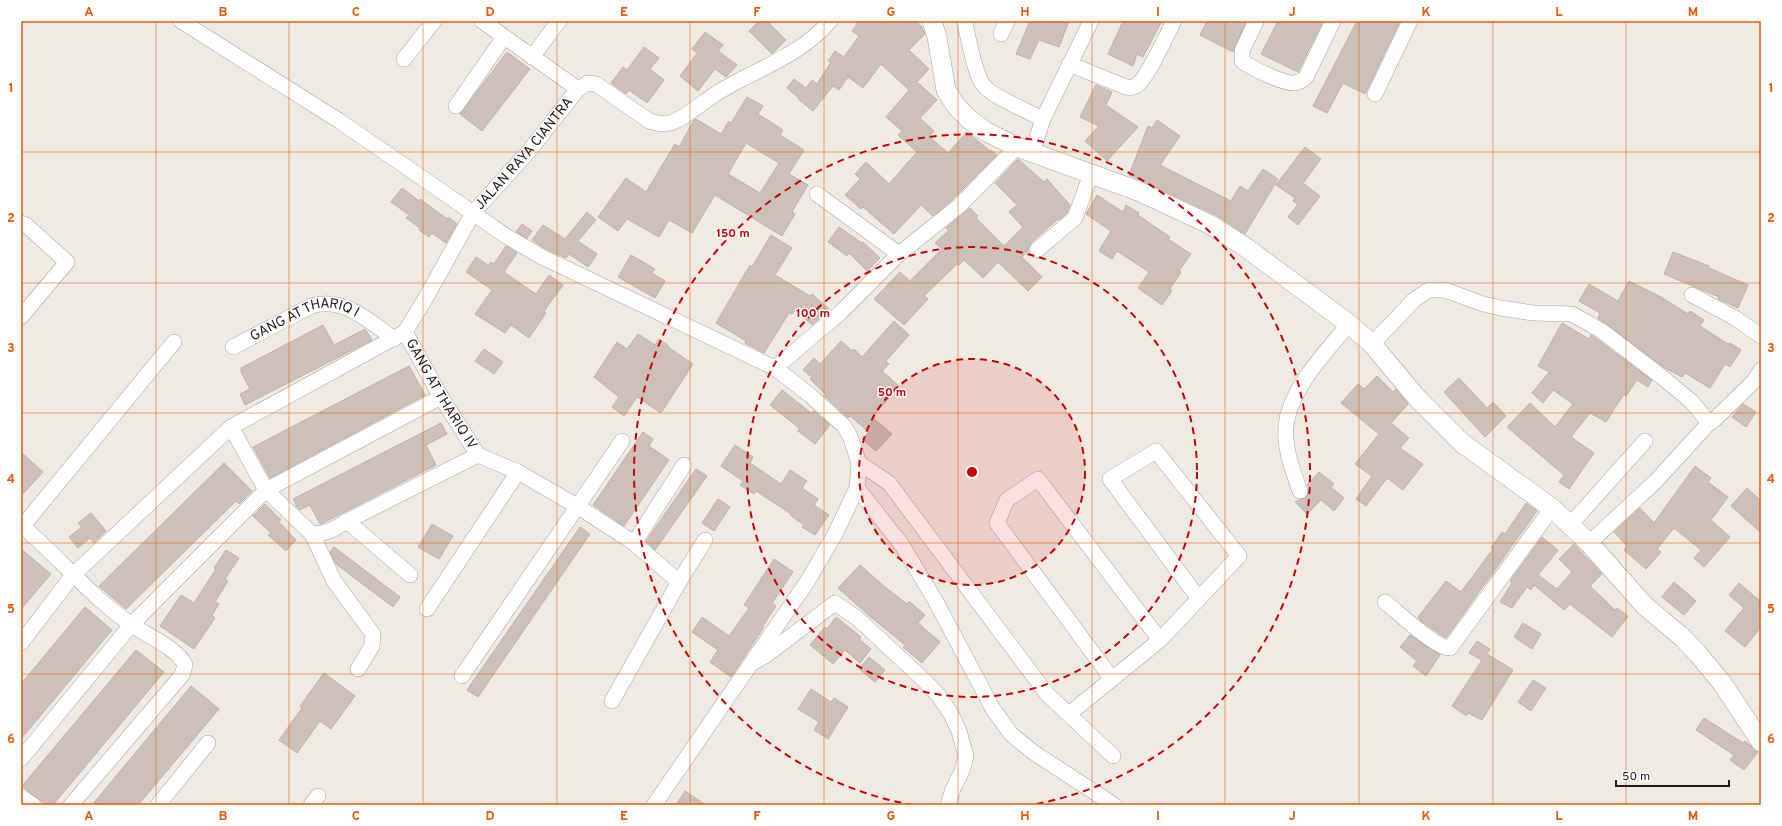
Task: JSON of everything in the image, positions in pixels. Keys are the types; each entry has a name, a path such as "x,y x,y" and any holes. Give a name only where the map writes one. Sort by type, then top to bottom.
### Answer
{"street":[{"name":"JALAN RAYA CIANTRA","path":"181,21 338,120 473,213 529,151 578,88 586,84 593,83 649,121 659,124 671,123 721,90 788,56 808,42 830,21"},
{"path":"404,59 434,21"},
{"path":"482,21 578,88"},
{"path":"532,57 559,21"},
{"path":"932,21 937,37 946,90 956,106 970,120 985,131 1024,150 1138,191 1210,225 1248,249 1349,324 1372,344 1418,399 1462,443 1552,508 1589,543 1645,606 1683,638 1722,683 1761,742"},
{"path":"964,21 978,75 984,86 993,93 1043,118"},
{"path":"775,368 841,312 899,254 959,206 1024,150 1043,118 1091,21"},
{"path":"1069,64 1126,87 1133,87 1141,81 1147,73 1174,21"},
{"path":"1256,21 1242,51 1242,61 1287,82 1297,83 1303,81 1306,77 1334,21"},
{"path":"1375,94 1410,21"},
{"path":"456,106 504,37"},
{"path":"1037,250 1075,218 1091,174"},
{"path":"817,194 899,254"},
{"path":"21,643 73,575 231,427 400,336 473,213 506,236 542,257 775,368 811,396 844,426 850,436 860,463 857,488 834,536 807,582 654,805"},
{"path":"21,223 26,225 67,262 21,317"},
{"path":"1372,344 1415,299 1429,290 1445,290 1483,304 1501,308 1534,313 1572,314 1602,331 1662,377 1692,402 1709,424"},
{"path":"1692,295 1735,318 1761,336"},
{"name":"GANG AT THARIQ I","path":"232,347 311,306 322,303 335,304 357,312 400,336"},
{"path":"1300,491 1290,466 1286,438 1287,420 1292,403 1301,388 1329,347 1349,324"},
{"name":"GANG AT THARIQ IV","path":"400,336 478,455"},
{"path":"71,805 184,670 185,665 176,654 131,625 73,575 22,526 174,342"},
{"path":"1589,543 1655,482 1709,424 1745,391 1761,370"},
{"path":"21,759 131,625 266,490 441,397"},
{"path":"231,427 266,490 312,534 334,581 373,634 374,639 372,646 358,668"},
{"path":"462,676 622,441"},
{"path":"1570,525 1645,441"},
{"path":"1069,714 1160,640 1199,599 1239,556 1156,451 1110,479 1199,599"},
{"path":"312,534 328,533 347,521 478,455 518,472 577,506 634,543 679,582"},
{"path":"860,463 890,483 1047,694 1113,756"},
{"path":"634,543 684,465"},
{"path":"427,609 518,472"},
{"path":"1112,679 997,523 1007,500 1038,478 1160,640"},
{"path":"857,488 902,545 935,600 994,709 1011,734 1033,752 1114,805"},
{"path":"1385,602 1422,632 1442,646 1450,648 1552,508"},
{"path":"347,521 410,575"},
{"path":"612,701 679,582 705,540"},
{"path":"750,664 765,656 835,603 856,618 924,680 939,696 951,714 961,737 966,756 962,771 953,789 948,805"},
{"path":"158,805 208,743"},
{"path":"21,797 33,805"}],"building":[{"path":"759,21 767,21 786,40 772,54 749,31"},
{"path":"859,21 916,21 922,27 925,34 909,50 929,69 917,82 937,100 920,118 934,131 929,136 948,153 967,132 997,155 953,199 933,216 921,205 894,234 863,207 861,209 845,195 860,179 855,174 866,162 889,184 917,152 898,135 902,131 886,117 909,90 881,64 863,88 848,77 839,90 833,86 813,111 787,88 794,79 806,88 812,80 817,84 831,62 828,61 835,51 844,57 859,36 852,31"},
{"path":"1030,21 1069,21 1059,47 1039,40 1030,59 1016,54"},
{"path":"1123,21 1162,21 1143,57 1137,54 1133,66 1108,54"},
{"path":"1207,21 1246,21 1233,52 1200,35"},
{"path":"1278,21 1323,21 1298,72 1261,54"},
{"path":"1357,21 1400,21 1365,94 1343,83 1327,113 1313,106"},
{"path":"705,32 723,45 718,51 737,65 726,77 715,69 698,91 680,76 697,53 692,49"},
{"path":"644,47 659,58 650,69 664,80 647,103 629,90 626,94 611,83 623,67 627,70"},
{"path":"507,52 530,69 482,131 460,114"},
{"path":"1096,85 1112,92 1106,105 1138,127 1107,161 1085,141 1099,126 1080,117"},
{"path":"747,97 763,106 758,114 783,130 780,135 804,150 789,174 808,185 792,212 795,214 782,236 715,195 692,233 669,220 659,237 627,219 618,231 598,217 626,178 646,192 675,144 679,147 694,120 696,119 721,134 729,121 731,123","holes":["746,143 779,163 760,193 728,174"]},
{"path":"1157,120 1180,136 1160,165 1231,201 1240,186 1248,191 1263,169 1278,179 1245,234 1216,215 1129,175 1148,126 1152,128"},
{"path":"1305,147 1321,159 1303,183 1320,196 1298,225 1288,217 1298,204 1293,201 1295,198 1276,185"},
{"path":"1018,159 1044,182 1047,179 1070,205 1067,213 1031,243 1028,251 1022,257 1042,277 1028,291 998,262 983,278 964,260 959,265 957,264 924,296 928,299 904,325 874,299 900,272 910,281 942,249 935,243 949,230 946,228 970,208 978,216 976,218 1004,246 1023,227 1009,212 1017,205 995,183"},
{"path":"402,188 419,201 420,199 447,219 448,217 457,224 446,243 432,233 429,237 419,230 420,228 406,218 409,215 391,202"},
{"path":"1097,195 1123,212 1126,205 1139,213 1138,215 1170,237 1168,239 1191,254 1179,271 1181,272 1170,289 1172,291 1162,305 1138,288 1149,272 1117,251 1112,259 1099,251 1111,231 1086,214"},
{"path":"587,212 596,220 578,241 597,254 588,267 569,254 566,258 546,249 532,240 543,225 565,239"},
{"path":"522,224 532,231 527,238 516,232"},
{"path":"839,227 862,243 863,242 880,258 867,271 849,253 847,256 828,242"},
{"path":"771,235 792,248 775,275 810,296 812,294 829,309 812,325 795,310 792,314 789,313 764,353 745,343 746,341 716,323 750,265 752,267"},
{"path":"506,246 517,253 504,272 536,294 549,275 563,285 544,311 546,313 529,338 511,325 505,333 475,314 492,290 466,272 476,257 488,265 491,262 494,264"},
{"path":"1673,252 1709,266 1709,268 1748,285 1738,308 1718,299 1719,297 1664,274"},
{"path":"631,255 655,269 652,273 665,281 655,298 618,277"},
{"path":"1629,281 1661,297 1688,314 1690,311 1704,320 1700,326 1728,344 1730,343 1741,350 1730,367 1725,364 1710,388 1685,373 1682,377 1663,367 1598,318 1600,313 1579,301 1589,284 1618,301"},
{"path":"894,321 909,335 886,361 889,364 882,371 899,386 872,417 892,434 876,451 862,439 869,432 850,416 848,418 810,379 812,377 803,370 814,358 820,364 841,341 852,351 854,349 862,357"},
{"path":"1562,323 1589,339 1591,335 1652,380 1648,387 1637,380 1626,396 1624,394 1606,422 1590,413 1571,437 1594,453 1569,489 1559,482 1564,475 1507,427 1530,403 1555,427 1573,404 1553,390 1543,403 1532,393 1549,372 1538,366"},
{"path":"323,325 334,345 365,329 372,340 245,405 240,394 250,389 241,372 241,368"},
{"path":"638,334 655,345 659,339 693,364 661,413 637,397 624,416 612,407 619,397 594,377 617,342 627,349"},
{"path":"484,349 503,362 494,374 475,361"},
{"path":"409,366 425,395 270,478 253,447"},
{"path":"1377,376 1393,392 1396,389 1408,404 1391,423 1409,438 1400,448 1423,464 1403,490 1387,478 1366,506 1356,499 1372,476 1355,464 1379,434 1341,403 1358,384 1364,389"},
{"path":"1459,378 1487,408 1493,402 1506,416 1485,437 1444,392"},
{"path":"782,390 811,413 814,411 830,425 815,444 798,431 799,428 770,405"},
{"path":"1743,404 1756,412 1746,427 1732,417"},
{"path":"441,423 447,434 426,445 436,465 320,524 310,505 300,510 297,507 293,499"},
{"path":"643,432 653,439 649,446 669,460 624,526 593,505"},
{"path":"735,445 753,457 750,463 781,484 790,470 807,481 802,488 818,499 814,505 829,515 815,535 802,527 804,525 790,515 791,514 756,491 754,494 740,485 743,481 721,466"},
{"path":"21,452 43,472 21,496"},
{"path":"224,463 252,491 239,504 236,501 126,609 99,586"},
{"path":"1695,466 1711,478 1708,482 1728,497 1711,520 1730,537 1704,567 1694,558 1701,550 1674,528 1657,549 1661,552 1646,569 1624,550 1627,546 1614,532 1640,508 1654,523"},
{"path":"696,469 707,476 655,550 646,541"},
{"path":"1319,472 1334,484 1331,487 1344,498 1334,511 1321,500 1307,514 1295,502 1307,496 1310,488 1307,485"},
{"path":"1747,488 1761,501 1761,533 1731,506"},
{"path":"718,499 730,507 714,531 702,523"},
{"path":"1526,503 1537,511 1446,638 1421,621 1418,617 1446,581 1461,592 1493,549 1491,548 1502,532 1505,534"},
{"path":"265,504 281,520 278,521 296,540 286,551 268,535 271,533 253,516"},
{"path":"91,513 106,531 94,543 90,538 78,548 69,537 82,527 78,523"},
{"path":"432,524 453,536 439,559 418,547"},
{"path":"580,527 590,534 478,697 467,690"},
{"path":"1542,537 1558,550 1538,575 1557,589 1572,572 1559,559 1574,544 1602,574 1590,586 1615,610 1617,608 1628,616 1612,637 1570,604 1564,610 1534,585 1531,590 1527,587 1512,608 1500,602 1512,583 1510,581"},
{"path":"334,547 400,597 393,607 336,564 330,552"},
{"path":"21,549 51,574 21,609"},
{"path":"226,550 239,558 225,579 228,581 215,602 219,604 212,615 215,618 194,649 160,626 181,595 194,603 216,569 214,568"},
{"path":"774,559 793,572 772,603 776,606 763,626 764,627 731,677 710,662 718,650 692,632 702,617 729,636 749,608 744,605"},
{"path":"860,565 907,604 909,601 925,615 918,623 940,642 922,663 903,647 905,645 838,588"},
{"path":"1674,582 1696,601 1684,615 1662,597"},
{"path":"1739,583 1761,602 1761,627 1745,647 1725,631 1744,608 1729,595"},
{"path":"85,607 112,630 21,739 21,684"},
{"path":"836,617 861,637 859,639 871,649 860,663 845,650 833,664 810,645 825,627 827,629"},
{"path":"1523,623 1541,634 1532,649 1514,637"},
{"path":"1410,635 1440,655 1426,676 1413,666 1417,661 1400,647"},
{"path":"1477,641 1490,649 1487,654 1513,670 1482,720 1468,713 1466,716 1452,706 1482,660 1469,653"},
{"path":"136,650 164,672 53,805 46,805 22,786"},
{"path":"869,657 885,670 875,682 859,669"},
{"path":"324,673 355,696 331,729 320,721 297,753 279,740 302,708 300,706"},
{"path":"1533,680 1546,688 1531,711 1518,702"},
{"path":"191,686 219,709 138,805 92,805"},
{"path":"811,689 831,702 834,698 848,707 828,739 814,730 819,722 798,709"},
{"path":"1704,718 1743,743 1745,741 1758,752 1744,770 1730,760 1734,755 1696,730"},
{"path":"685,791 706,805 676,805"}]}
